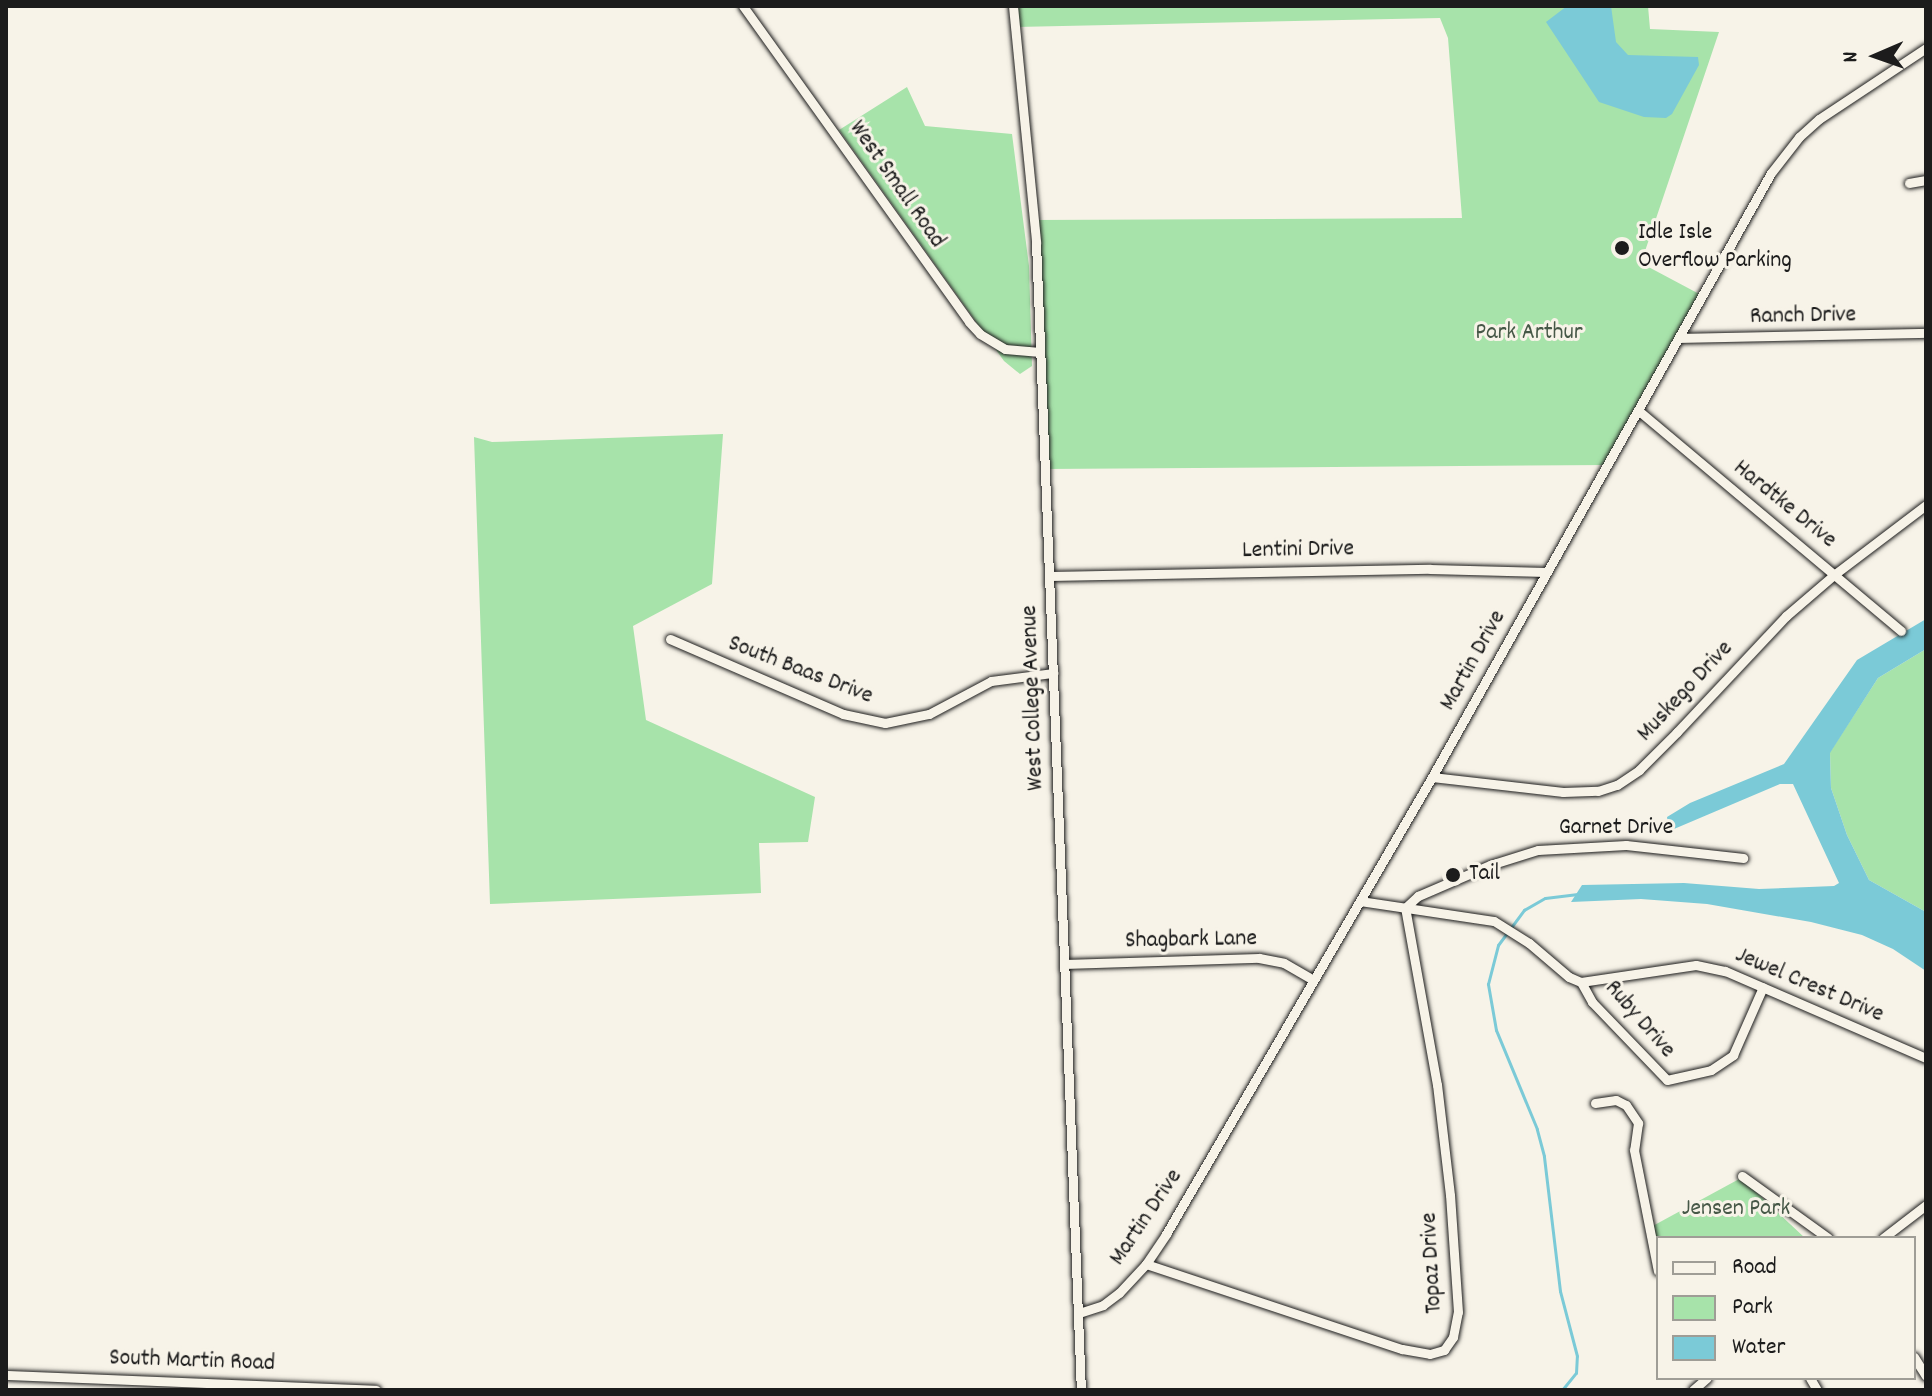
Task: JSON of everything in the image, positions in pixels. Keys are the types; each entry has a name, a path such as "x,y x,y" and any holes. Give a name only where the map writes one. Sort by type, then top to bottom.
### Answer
{"street":[{"name":"West Small Road","path":"743,6 969,322 986,339 1005,349 1040,352"},
{"name":"West College Avenue","path":"1013,6 1032,190 1040,352 1081,1390"},
{"name":"Martin Drive","path":"1079,1313 1109,1301 1146,1264 1432,777 1771,173 1792,145 1831,110 1926,48"},
{"path":"1909,183 1926,180"},
{"name":"Ranch Drive","path":"1681,338 1926,333"},
{"name":"Hardtke Drive","path":"1639,411 1901,631"},
{"name":"Muskego Drive","path":"1432,777 1563,792 1598,791 1617,785 1639,770 1749,654 1835,574 1926,505"},
{"name":"Lentini Drive","path":"1050,576 1430,569 1546,572"},
{"name":"South Baas Drive","path":"670,639 843,714 885,723 929,714 991,681 1053,673"},
{"name":"Garnet Drive","path":"1405,908 1418,896 1490,865 1538,850 1626,845 1743,858"},
{"path":"1360,901 1494,921 1514,932 1555,967 1581,982"},
{"name":"Topaz Drive","path":"1146,1264 1402,1349 1430,1354 1450,1346 1455,1328 1457,1293 1444,1135 1405,908"},
{"name":"Shagbark Lane","path":"1064,964 1259,958 1284,963 1313,980"},
{"name":"Jewel Crest Drive","path":"1581,982 1696,965 1725,971 1926,1058"},
{"name":"Ruby Drive","path":"1581,982 1592,1002 1667,1080 1711,1070 1733,1055 1763,987"},
{"path":"1595,1103 1616,1100 1626,1105 1638,1123 1634,1150 1656,1261"},
{"path":"1742,1176 1825,1236"},
{"path":"1886,1236 1926,1205"},
{"name":"South Martin Road","path":"6,1375 376,1390"}],"green space":[{"name":"Park Arthur","path":"1014,6 1648,6 1650,29 1719,32 1641,263 1703,296 1609,465 1044,469 1034,220 1462,218 1448,38 1440,18 1014,27"},
{"path":"907,87 925,126 1012,134 1029,266 1032,366 1020,374 1004,361 839,130"},
{"path":"723,434 712,584 633,626 646,720 815,797 808,842 759,843 761,893 490,904 474,437 492,442"},
{"path":"1926,649 1926,912 1869,880 1847,835 1831,788 1830,752 1878,678"},
{"name":"Jensen Park","path":"1741,1178 1803,1236 1656,1236 1656,1249 1649,1228"}],"water":[{"path":"1567,6 1611,6 1616,42 1628,55 1698,57 1699,65 1672,114 1666,118 1644,117 1599,102 1546,22"},
{"path":"1926,619 1926,649 1878,678 1830,753 1831,788 1847,835 1869,880 1926,912 1926,971 1893,949 1862,935 1811,922 1707,904 1641,899 1571,902 1582,885 1684,883 1759,889 1834,886 1839,883 1793,784 1780,784 1674,829 1668,824 1667,817 1690,803 1784,764 1857,660"}],"waterway":[{"path":"1562,1390 1576,1373 1577,1356 1560,1291 1544,1156 1537,1129 1496,1030 1488,984 1498,945 1524,910 1545,898 1580,894"}],"place":[{"name":"Idle Isle Overflow Parking","path":"1622,248"},
{"name":"Tail","path":"1453,875"}]}
